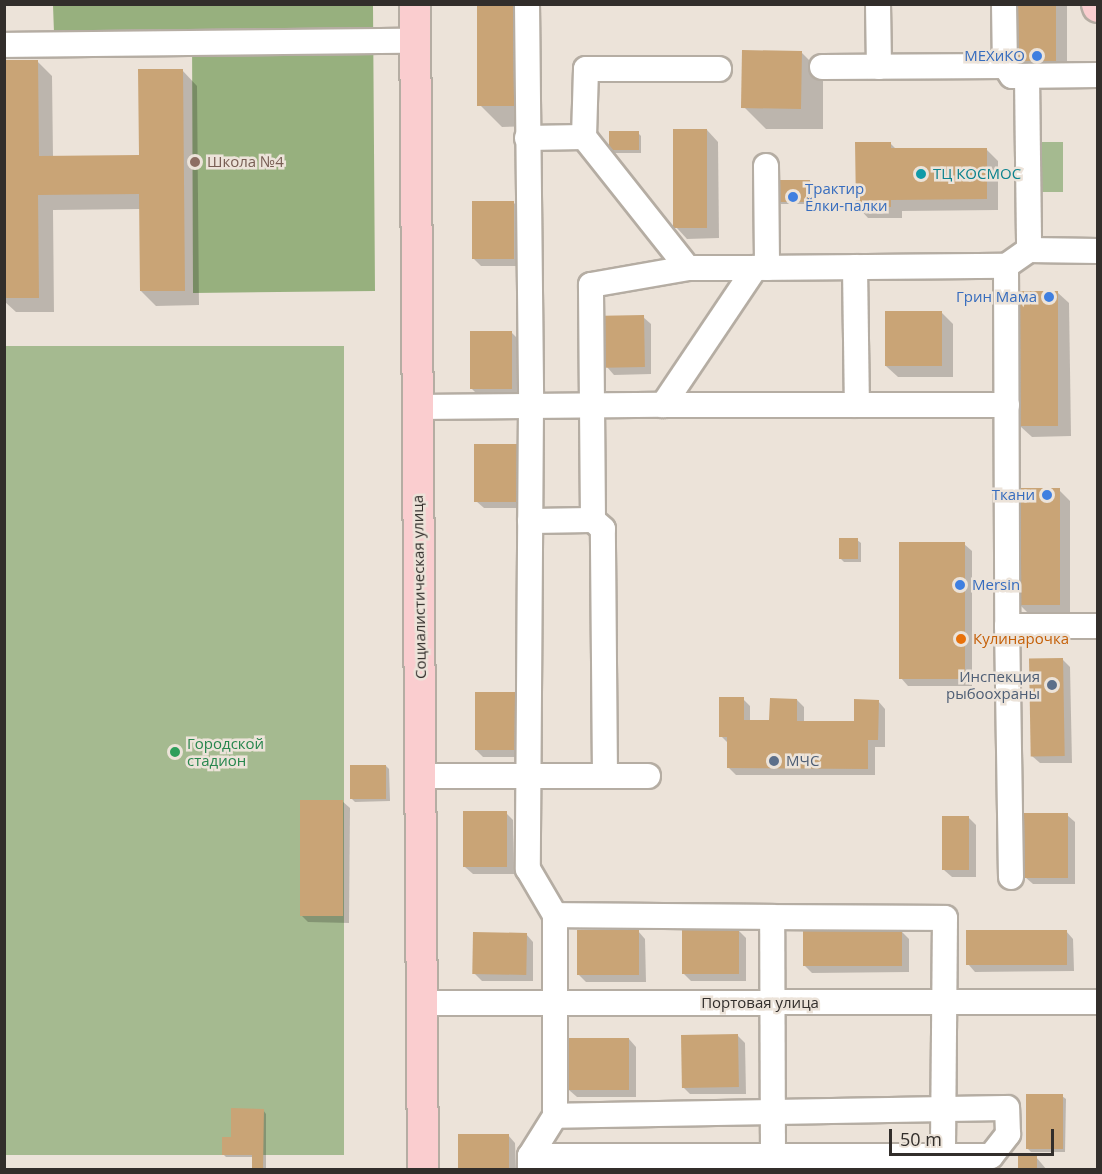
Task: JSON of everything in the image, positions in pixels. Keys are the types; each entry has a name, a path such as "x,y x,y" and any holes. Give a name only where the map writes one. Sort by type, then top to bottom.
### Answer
{"main road":[{"name":"Социалистическая улица","path":"415,4 423,1170"}],"street":[{"path":"527,4 531,406 528,869 555,915 555,1116 530,1163 773,1156 991,1156 1008,1134 1007,1108 555,1116"},
{"path":"878,4 879,67"},
{"path":"1004,4 1005,66 1012,76 1098,75"},
{"path":"4,45 415,41"},
{"path":"822,67 1005,66"},
{"path":"688,268 584,137 586,69 719,69"},
{"path":"1027,76 1029,250"},
{"path":"527,138 584,137"},
{"path":"663,405 761,268 766,166"},
{"path":"593,520 591,285 688,268 1006,266 1029,250 1098,251"},
{"path":"1006,266 1007,626 1011,877"},
{"path":"855,267 857,405"},
{"path":"417,407 1007,405"},
{"path":"530,520 593,520 603,529 605,776"},
{"path":"1007,626 1098,626"},
{"path":"421,776 648,776"},
{"path":"555,915 945,918 943,1156"},
{"path":"772,917 773,1156"},
{"name":"Портовая улица","path":"422,1003 1098,1002"}],"green space":[{"path":"53,5 373,5 375,291 193,293 192,32 54,33"},
{"path":"1041,142 1063,142 1063,192 1041,192"},
{"name":"Городской стадион","path":"5,346 344,346 344,1155 5,1155"}],"building":[{"path":"1015,4 1056,4 1056,61 1015,61"},
{"path":"477,5 517,5 517,106 477,106"},
{"path":"742,50 802,51 801,109 741,108"},
{"path":"4,60 38,60 39,156 139,155 138,69 183,69 185,291 140,291 139,194 38,195 39,298 4,298"},
{"path":"673,129 707,129 707,228 673,228"},
{"path":"609,131 639,131 639,150 609,150"},
{"name":"ТЦ КОСМОС","path":"855,142 891,142 891,148 987,148 987,199 891,200 891,207 856,207"},
{"path":"776,180 810,180 810,202 776,202"},
{"path":"472,201 514,201 514,259 472,259"},
{"path":"1017,291 1058,291 1058,426 1017,426"},
{"path":"885,311 942,311 942,366 885,366"},
{"path":"644,315 645,367 605,368 604,316"},
{"path":"470,331 512,331 512,389 470,389"},
{"path":"474,444 517,444 517,502 474,502"},
{"path":"1018,488 1060,488 1060,605 1018,605"},
{"path":"839,538 858,538 858,559 839,559"},
{"path":"899,542 965,542 965,679 899,679"},
{"path":"1063,658 1065,756 1031,757 1029,659"},
{"path":"475,692 517,692 517,750 475,750"},
{"name":"МЧС","path":"719,697 744,697 744,720 769,720 770,698 797,699 797,721 854,721 854,699 879,700 878,740 868,740 868,769 727,768 727,737 719,737"},
{"path":"350,765 386,765 386,799 350,799"},
{"path":"300,800 343,800 343,916 300,916"},
{"path":"463,811 507,811 507,867 463,867"},
{"path":"1024,813 1068,813 1068,878 1024,878"},
{"path":"942,816 969,816 969,870 942,870"},
{"path":"682,929 739,929 739,974 682,974"},
{"path":"577,930 639,930 639,975 577,975"},
{"path":"803,930 902,930 902,966 803,966"},
{"path":"966,930 1067,930 1067,965 966,965"},
{"path":"473,932 527,933 526,975 472,974"},
{"path":"738,1034 739,1087 682,1088 681,1035"},
{"path":"567,1038 629,1038 629,1090 567,1090"},
{"path":"1026,1094 1063,1094 1063,1149 1026,1149"},
{"path":"231,1108 264,1109 263,1170 252,1170 252,1155 222,1155 222,1137 231,1137"},
{"path":"458,1134 509,1134 509,1170 458,1170"},
{"path":"1018,1156 1037,1156 1037,1170 1018,1170"}],"place":[{"name":"МЕХиКО","path":"1037,56"},
{"name":"Школа №4","path":"195,162"},
{"name":"ТЦ КОСМОС","path":"921,174"},
{"name":"Трактир Ёлки-палки","path":"793,197"},
{"name":"Грин Мама","path":"1049,297"},
{"name":"Ткани","path":"1047,495"},
{"name":"Mersin","path":"960,585"},
{"name":"Кулинарочка","path":"961,639"},
{"name":"Инспекция рыбоохраны","path":"1052,685"},
{"name":"Городской стадион","path":"175,752"},
{"name":"МЧС","path":"774,761"}]}
